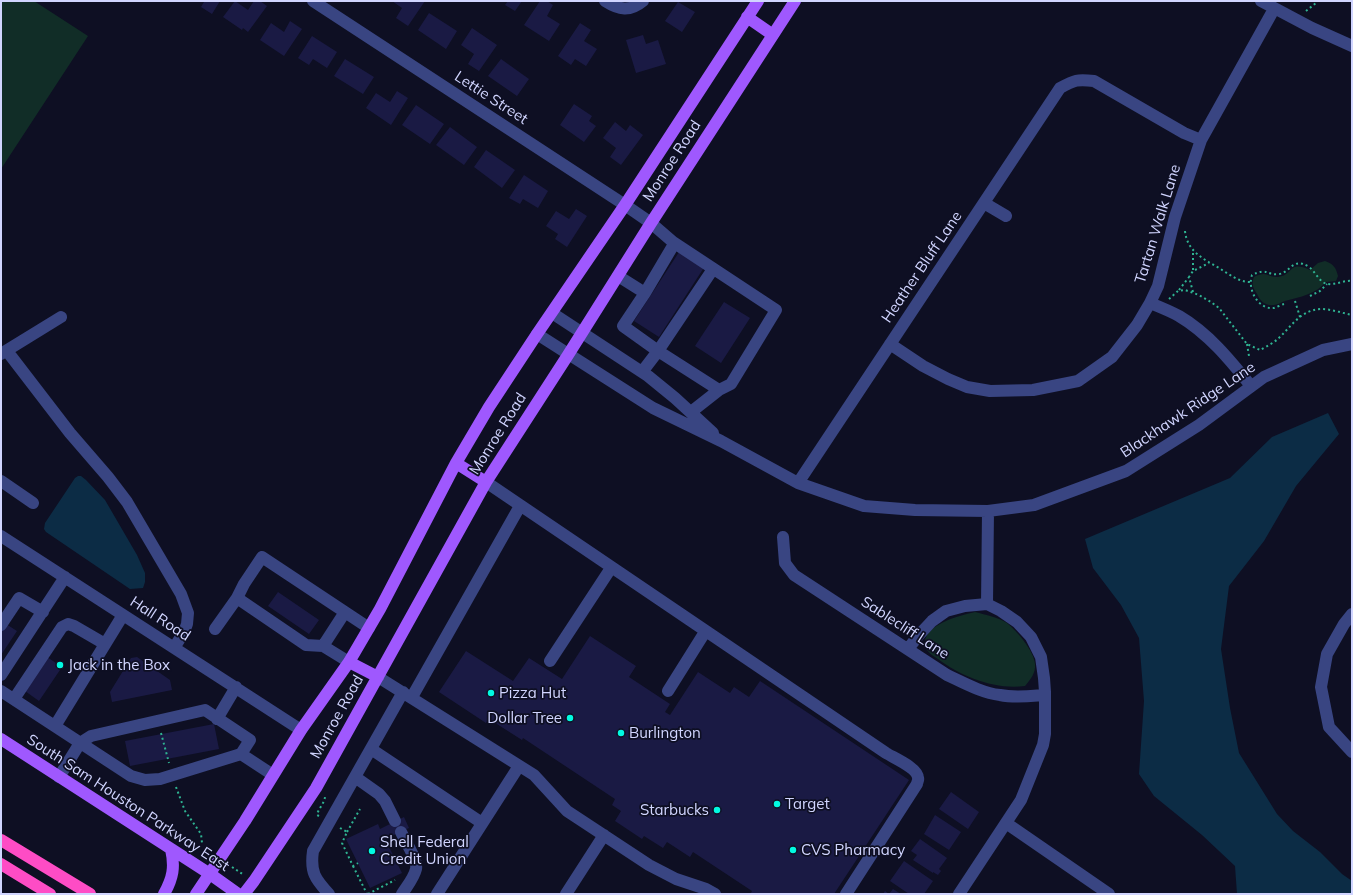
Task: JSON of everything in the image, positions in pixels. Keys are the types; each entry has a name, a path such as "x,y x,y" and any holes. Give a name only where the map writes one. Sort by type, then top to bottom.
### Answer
{"highway":[{"path":"1,840 90,894"},
{"path":"1,864 50,894"}],"main road":[{"name":"Monroe Road","path":"196,894 245,821 301,730 349,662 369,628 456,463 490,407 537,334 625,205 758,1"},
{"name":"Monroe Road","path":"244,894 316,788 486,482 651,222 795,1"},
{"path":"747,17 773,35"},
{"path":"456,463 486,482"},
{"path":"349,662 378,676"},
{"name":"South Sam Houston Parkway East","path":"1,739 210,874 238,894"},
{"path":"164,894 174,871 174,861 171,849"}],"street":[{"name":"Lettie Street","path":"313,1 651,222 674,244 776,310 731,384 719,390"},
{"path":"605,1 614,7 627,9 643,1"},
{"path":"1261,1 1312,28 1352,46"},
{"name":"Tartan Walk Lane","path":"890,344 923,366 948,379 967,387 990,391 1033,390 1078,381 1112,357 1137,325 1158,286 1174,217 1201,140 1274,9"},
{"name":"Heather Bluff Lane","path":"798,483 1060,88 1080,79 1094,81 1184,133 1201,140"},
{"path":"984,203 1006,216"},
{"path":"674,244 645,293 623,326 658,351 719,390 691,412"},
{"path":"642,372 658,351 713,269"},
{"path":"618,276 645,293"},
{"path":"1150,303 1178,315 1196,328 1215,344 1251,386"},
{"name":"Blackhawk Ridge Lane","path":"552,313 642,372 675,398 721,441"},
{"path":"61,317 4,352 127,502 181,594 188,613 187,624 174,648"},
{"name":"Blackhawk Ridge Lane","path":"537,334 653,408 721,441 798,483 864,506 915,510 988,511 1034,505 1126,471 1199,425 1264,377 1323,350 1352,344"},
{"path":"1,481 33,503"},
{"path":"486,482 705,632 886,753 912,768 918,778 917,784 846,894"},
{"path":"330,894 318,882 312,863 313,851 371,749 408,695 520,506"},
{"path":"987,604 988,511"},
{"name":"Hall Road","path":"1,536 301,730"},
{"name":"Sablecliff Lane","path":"784,537 785,563 794,575 947,675 972,687 1000,695 1045,695"},
{"path":"215,629 237,598 244,584 262,557 369,628"},
{"path":"550,661 611,568"},
{"path":"1,675 65,577"},
{"path":"1,625 19,598 43,612"},
{"path":"237,598 306,645 323,646 349,662"},
{"path":"908,649 932,621 946,611 964,606 987,604 1001,611 1017,622 1031,637 1041,657 1045,695 1045,734 1043,745 1021,800 959,894"},
{"path":"323,646 344,612"},
{"path":"1352,614 1344,624 1327,654 1321,687 1329,727 1352,752"},
{"path":"55,726 123,615"},
{"path":"14,699 62,627 68,624 74,626 105,644"},
{"path":"668,691 705,632"},
{"path":"378,676 537,778 567,811 604,835 660,871 676,879 706,889 715,894"},
{"path":"218,719 236,687"},
{"path":"1,691 14,699 80,743 131,776 144,780 160,779 241,754 250,740 205,710 91,736 80,743 59,776"},
{"path":"371,749 482,823"},
{"path":"241,754 273,775"},
{"path":"436,894 519,766"},
{"path":"355,778 379,794 385,801 416,862 416,869 413,877 402,894"},
{"path":"1006,823 1109,894"},
{"path":"566,894 604,835"}],"path":[{"path":"1306,11 1316,3"},
{"path":"1185,228 1186,239 1193,251 1209,263 1231,276 1244,282 1250,282"},
{"path":"1193,251 1193,271"},
{"path":"1168,300 1178,291 1193,271 1209,263"},
{"path":"1284,304 1274,308 1259,302 1251,290 1250,282 1252,275 1266,271 1276,274 1282,273 1295,264 1303,264 1310,268 1328,284"},
{"path":"1189,277 1193,292"},
{"path":"1310,296 1320,291 1328,284 1352,281"},
{"path":"1178,291 1185,290 1193,292 1211,302 1219,308 1247,344 1260,350 1274,342 1300,317 1311,312 1321,309 1352,316"},
{"path":"1295,301 1300,317"},
{"path":"1247,344 1249,356"},
{"path":"360,809 342,843 353,866 367,894 395,880"},
{"path":"329,823 347,832"},
{"path":"353,866 358,863"},
{"path":"232,867 244,875"}],"green space":[{"path":"1,1 34,1 88,36 1,169"},
{"path":"1325,261 1333,265 1338,276 1336,281 1326,282 1322,286 1307,294 1277,305 1265,304 1258,297 1253,284 1254,277 1262,274 1274,277 1283,276 1294,267 1303,267 1310,270 1318,263"},
{"path":"975,612 1007,623 1020,636 1028,647 1034,659 1035,670 1025,686 1002,686 968,677 947,665 927,650 925,646 925,639 929,632 935,627 943,622"}],"water":[{"path":"1328,413 1339,434 1296,486 1264,541 1229,586 1221,649 1239,753 1277,814 1293,831 1320,852 1342,874 1352,881 1352,894 1237,894 1235,866 1202,835 1154,796 1139,774 1144,701 1139,638 1121,605 1093,568 1085,539 1230,478 1272,437"},
{"path":"81,476 86,480 105,500 137,555 145,573 143,588 130,589 46,532 44,529 45,523 75,478"}],"building":[{"path":"201,1 220,1 212,14 201,7 204,2"},
{"path":"235,1 248,10 254,1 260,1 267,6 248,32 243,28 242,30 223,17"},
{"path":"392,1 425,1 408,26 396,18 402,8"},
{"path":"508,1 522,1 515,11 505,5"},
{"path":"540,1 547,1 553,5 547,16 560,24 549,41 524,25"},
{"path":"678,2 695,12 682,32 665,21"},
{"path":"429,13 457,31 446,49 418,30"},
{"path":"290,21 302,29 284,56 260,40 271,23 284,32"},
{"path":"580,23 591,30 584,41 597,49 586,66 575,59 571,65 558,56"},
{"path":"472,28 497,45 479,71 468,64 474,54 461,45"},
{"path":"643,35 646,44 658,40 666,64 636,73 626,40"},
{"path":"312,36 337,52 327,68 313,59 309,65 298,58"},
{"path":"345,59 374,77 363,94 334,76"},
{"path":"501,59 529,79 517,96 488,76"},
{"path":"397,91 408,98 391,125 366,108 376,93 390,102"},
{"path":"574,104 592,116 589,121 596,126 584,142 560,125"},
{"path":"416,105 444,124 430,144 402,125"},
{"path":"615,122 626,131 630,125 643,135 621,165 610,157 616,148 603,138"},
{"path":"450,127 477,147 464,165 436,145"},
{"path":"486,150 515,170 502,188 474,167"},
{"path":"524,175 548,191 538,208 523,199 520,204 509,198"},
{"path":"576,209 587,216 567,247 555,239 558,234 546,226 556,211 569,219"},
{"path":"681,249 705,266 659,337 634,321"},
{"path":"724,302 750,318 721,363 695,346"},
{"path":"278,592 319,620 309,634 268,606"},
{"path":"6,624 17,631 1,655 1,631"},
{"path":"590,636 636,666 629,677 670,704 665,712 670,715 698,672 730,693 734,687 749,697 760,681 909,780 834,894 752,894 752,891 693,852 690,857 667,842 663,848 644,836 642,839 615,821 621,811 612,805 615,799 523,738 522,740 489,719 486,723 439,692 466,651 513,681 529,658 562,679"},
{"path":"47,657 62,667 39,701 25,691"},
{"path":"137,657 170,680 172,690 112,702 110,692 131,658"},
{"path":"214,724 219,749 130,766 125,741"},
{"path":"951,792 979,812 968,829 939,809"},
{"path":"935,815 961,832 949,850 924,834"},
{"name":"Shell Federal Credit Union","path":"404,817 409,828 385,839 402,873 370,888 346,839 378,824 380,829"},
{"path":"920,839 947,858 939,869 941,871 938,875 913,860 917,855 911,851"},
{"path":"904,861 933,881 924,894 909,894 890,881"},
{"path":"893,889 901,894 889,894"}],"place":[{"name":"Jack in the Box","path":"60,665"},
{"name":"Pizza Hut","path":"491,693"},
{"name":"Dollar Tree","path":"570,718"},
{"name":"Burlington","path":"621,733"},
{"name":"Target","path":"777,804"},
{"name":"Starbucks","path":"717,810"},
{"name":"CVS Pharmacy","path":"793,850"},
{"name":"Shell Federal Credit Union","path":"372,851"}]}
